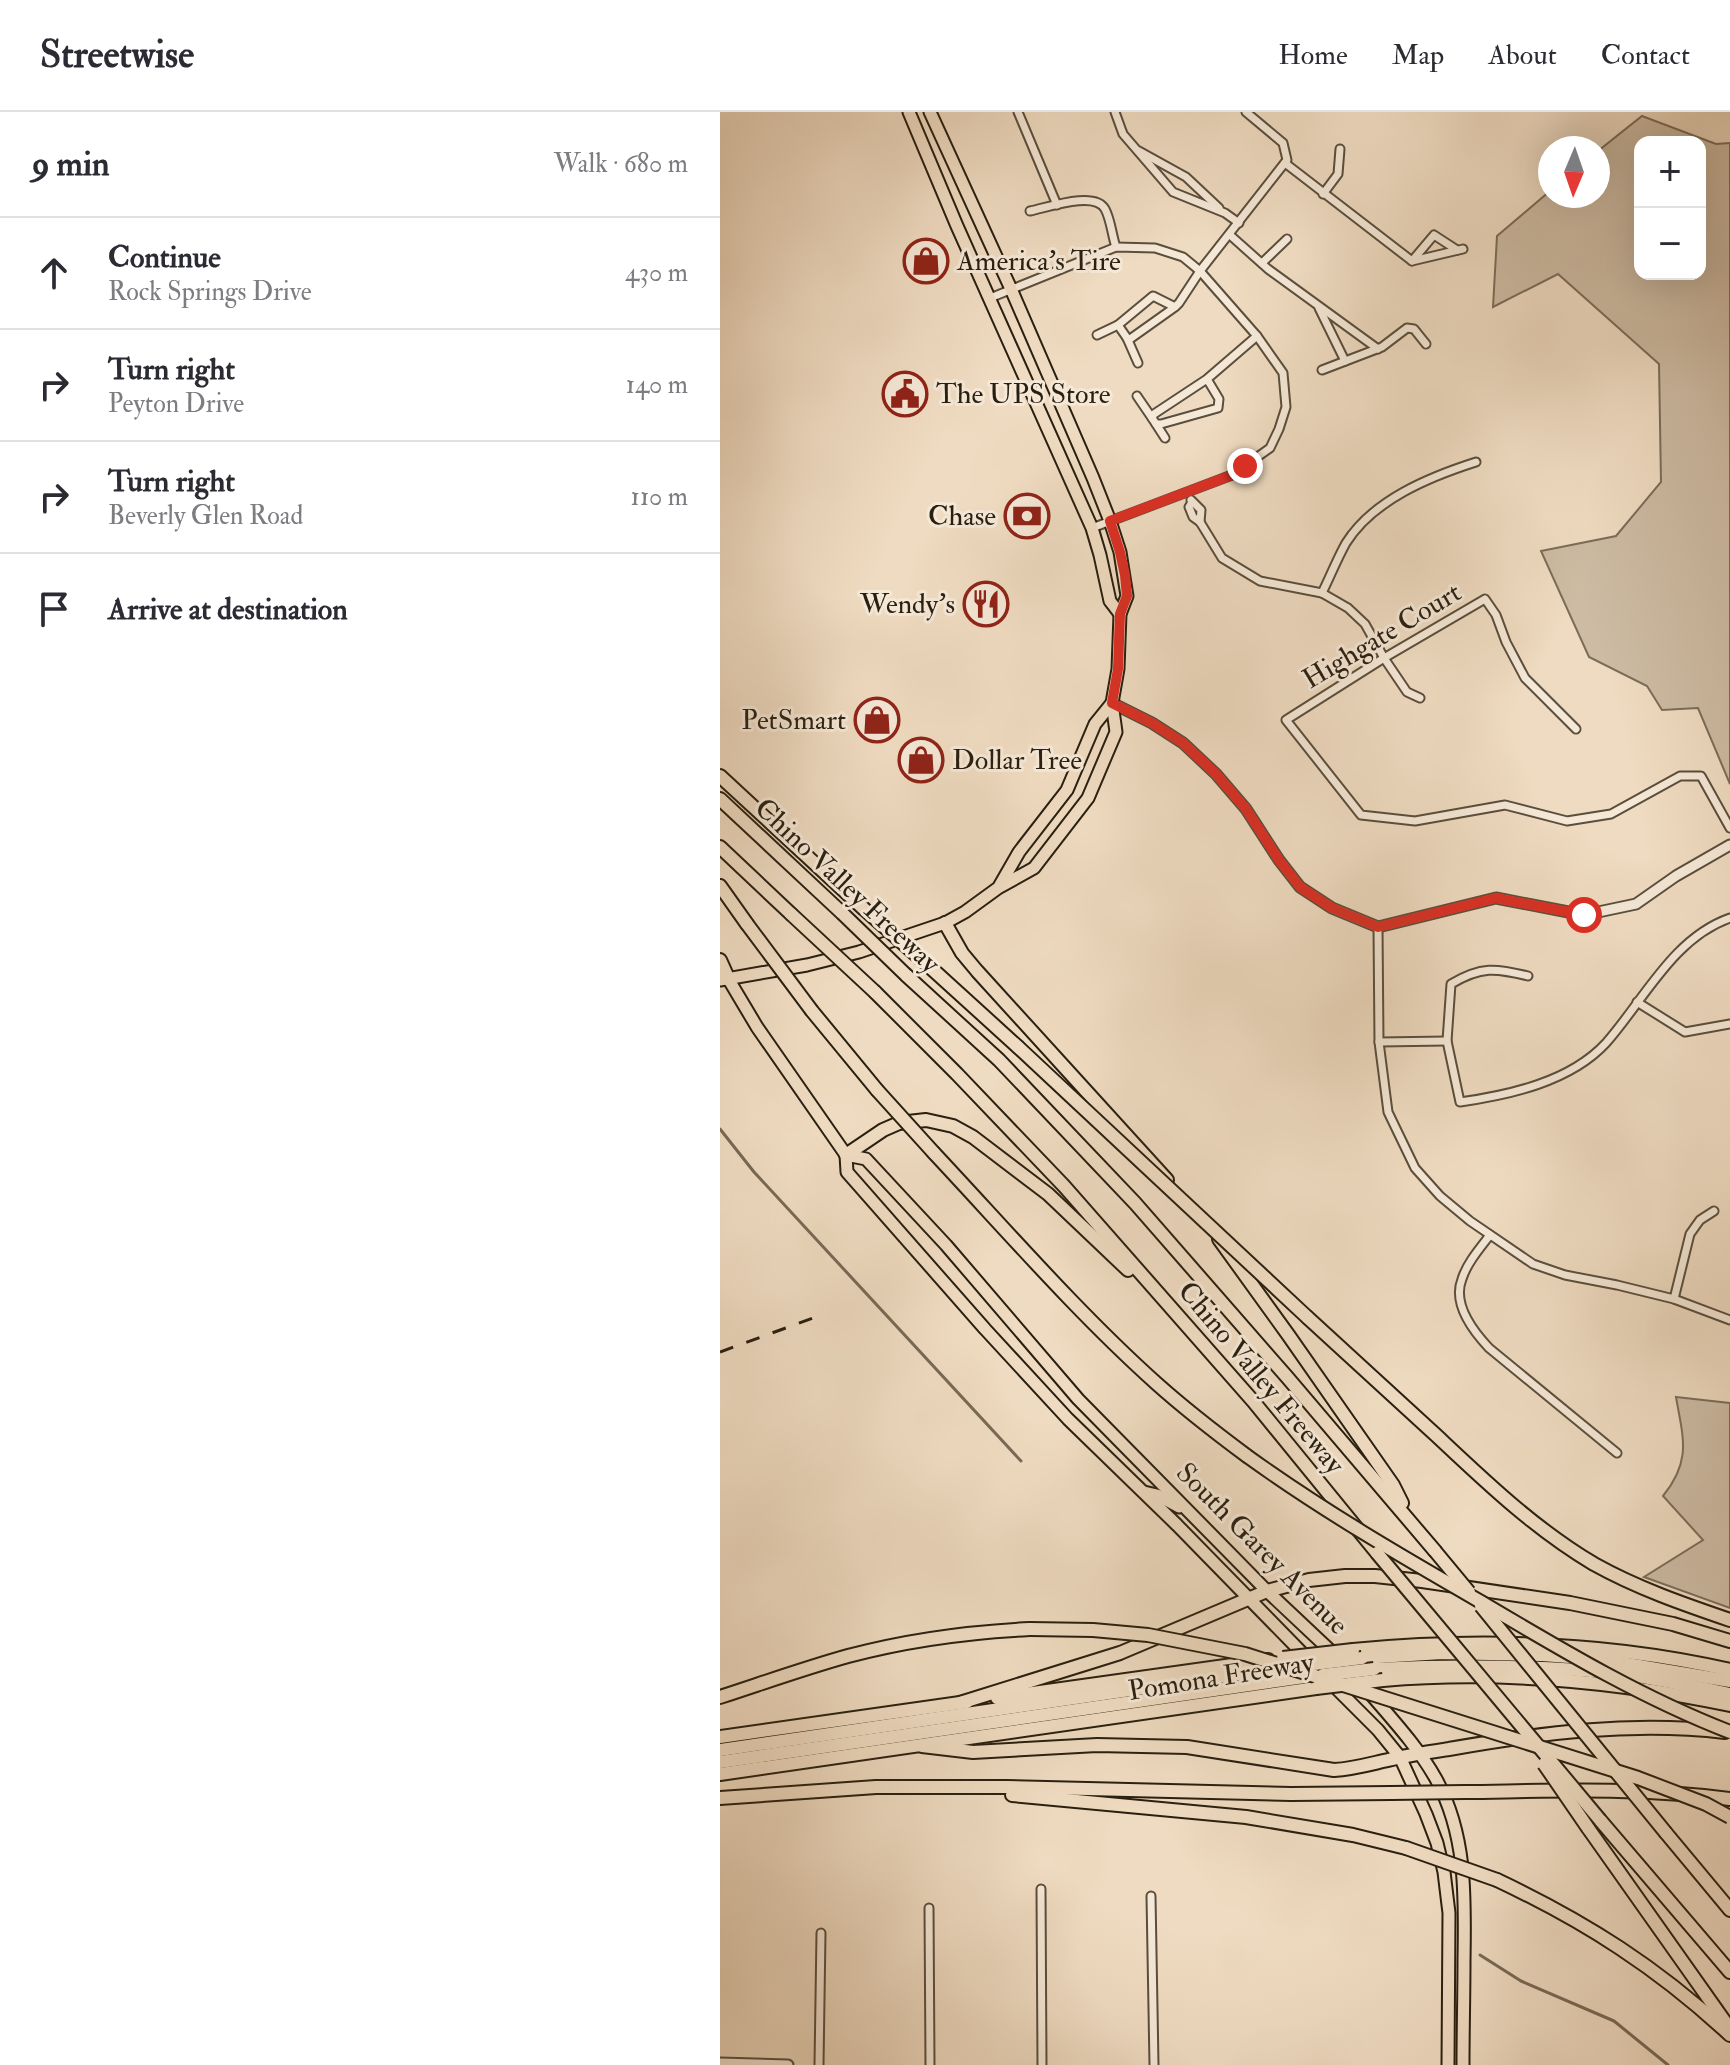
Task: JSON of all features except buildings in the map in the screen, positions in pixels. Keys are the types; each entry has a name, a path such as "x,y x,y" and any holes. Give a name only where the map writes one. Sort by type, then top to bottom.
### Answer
{"highway":[{"path":"720,776 1018,1047 1509,1503 1550,1536 1630,1583 1730,1620"},
{"name":"Chino Valley Freeway","path":"720,799 999,1060 1090,1154 1415,1525 1728,1907"},
{"name":"Chino Valley Freeway","path":"720,847 875,992 1053,1175 1253,1401 1522,1727 1730,1972"},
{"path":"720,886 812,1011 877,1090 1080,1309 1176,1401 1247,1456 1340,1519 1560,1649 1635,1689 1730,1732"},
{"path":"945,923 962,953 977,971 1217,1237 1393,1485 1415,1525"},
{"path":"720,960 724,980"},
{"path":"846,1155 883,1130 907,1121 935,1121 953,1126 973,1137 1048,1194 1166,1303"},
{"path":"960,1703 1120,1653 1267,1591 1329,1577 1391,1578 1570,1603 1673,1624 1730,1641"},
{"path":"720,1697 852,1655 954,1635 1030,1629 1148,1635 1286,1665 1638,1778 1695,1799 1730,1817"},
{"name":"Pomona Freeway","path":"720,1737 960,1703 1435,1644 1544,1645 1635,1654 1730,1670"},
{"path":"1358,1654 1556,1656 1625,1663 1730,1681"},
{"path":"720,1750 1288,1662"},
{"path":"720,1762 1374,1669 1448,1666 1544,1668 1623,1675 1730,1694"},
{"name":"Pomona Freeway","path":"720,1774 1383,1680 1469,1676 1564,1680 1641,1688 1730,1705"},
{"path":"1522,1727 1588,1828 1730,2029"},
{"path":"922,1746 973,1752 1052,1746 1164,1745 1334,1770 1553,1732 1672,1728 1730,1732"},
{"path":"720,1798 876,1787 921,1787 1255,1794 1609,1790 1730,1799"},
{"path":"921,1787 1246,1817 1353,1835 1406,1848 1497,1880 1575,1919 1649,1966 1730,2035"}],"main road":[{"path":"909,112 1092,528 1110,601 1120,614"},
{"path":"724,980 859,952 945,923 965,912 998,888 1034,868 1088,798 1116,732 1112,703 1118,669 1120,614 1127,596 1125,575 1110,521 1011,289 930,112"},
{"path":"998,888 1019,852 1067,790 1095,724 1112,703"},
{"name":"South Garey Avenue","path":"724,980 846,1155 847,1172 945,1285 1068,1419 1378,1730 1400,1757 1437,1843 1447,1894 1448,2065"},
{"name":"South Garey Avenue","path":"846,1155 866,1159 946,1245 1078,1399 1345,1666 1420,1754 1437,1781 1449,1809 1460,1851 1464,1925 1463,2065"},
{"path":"1142,1492 1157,1495 1196,1519"}],"street":[{"path":"1018,112 1057,205"},
{"path":"1115,112 1123,134 1133,148 1173,192 1225,213"},
{"path":"1246,112 1283,143 1286,162 1412,261"},
{"path":"1133,148 1186,177 1239,223"},
{"path":"1323,194 1338,174 1340,149"},
{"path":"1127,338 1130,339 1175,307 1286,162"},
{"path":"1030,211 1085,200 1101,205 1105,209 1116,247"},
{"path":"1230,235 1262,263 1378,349"},
{"path":"1434,235 1460,249 1412,261 1434,235"},
{"path":"1262,263 1287,239"},
{"path":"990,298 1116,247 1155,248 1183,257 1200,271 1257,336 1283,373 1286,407 1270,448 1232,475 1092,528"},
{"path":"1097,335 1118,325 1153,296 1175,307"},
{"path":"1318,306 1345,361"},
{"path":"1118,325 1138,363"},
{"path":"1322,370 1378,349 1407,328 1414,329 1426,344"},
{"path":"1154,421 1154,414 1207,379 1257,336"},
{"path":"1154,421 1161,424 1218,408 1219,399 1207,379"},
{"path":"1137,396 1165,438"},
{"path":"1322,593 1346,544 1356,530 1380,509 1408,489 1446,471 1476,462"},
{"path":"1186,491 1192,502 1189,507 1193,517 1200,522 1222,558 1260,581 1322,593 1348,608 1365,624 1407,692 1420,698"},
{"name":"Highgate Court","path":"1576,729 1525,678 1496,615 1485,599 1286,720 1361,815 1415,821 1505,805 1567,821 1611,814 1680,776 1701,776 1730,828"},
{"path":"1112,703 1183,743 1216,774 1246,809 1300,887 1332,908 1378,927 1496,898 1584,915 1636,904 1676,876 1730,845"},
{"path":"1528,976 1498,968 1468,974 1451,984 1447,1041 1460,1102 1530,1089 1575,1068 1604,1046 1677,953 1716,923 1730,918"},
{"path":"1378,927 1379,1042 1388,1112 1415,1168 1440,1196 1470,1221 1533,1264 1565,1275 1674,1299 1730,1320"},
{"path":"1637,1002 1685,1032 1730,1024"},
{"path":"1379,1042 1447,1041"},
{"path":"1674,1299 1690,1234 1700,1220 1714,1211"},
{"path":"1490,1235 1461,1280 1460,1301 1471,1328 1489,1348 1617,1453"},
{"path":"1041,1889 1042,2065"},
{"path":"1151,1896 1154,2065"},
{"path":"929,1908 930,2065"},
{"path":"819,2065 821,1933"},
{"path":"720,2063 788,2065"}],"shaded area":[{"path":"1642,116 1695,136 1634,136 1634,280 1706,280 1706,140 1716,144 1730,143 1730,784 1698,708 1662,710 1647,686 1589,657 1541,551 1616,536 1661,482 1659,364 1558,274 1493,307 1497,236 1538,201 1538,208 1610,208 1610,141"},
{"path":"1676,1397 1730,1403 1730,1608 1644,1577 1703,1540 1663,1496 1682,1460 1683,1437"}],"waterway":[{"path":"720,1129 754,1172 1021,1461"},
{"path":"1480,1955 1521,1981 1614,2021 1668,2065"}],"railway":[{"path":"720,1352 824,1314"}],"place":[{"name":"America's Tire","path":"926,261"},
{"name":"The UPS Store","path":"905,394"},
{"name":"Chase","path":"1027,516"},
{"name":"Wendy's","path":"986,604"},
{"name":"PetSmart","path":"877,720"},
{"name":"Dollar Tree","path":"921,760"}],"route":[{"path":"1245,466 1232,475 1110,521 1120,552 1127,596 1120,614 1118,669 1112,703 1183,743 1216,774 1246,809 1300,887 1332,908 1378,927 1496,898 1584,915"}]}
